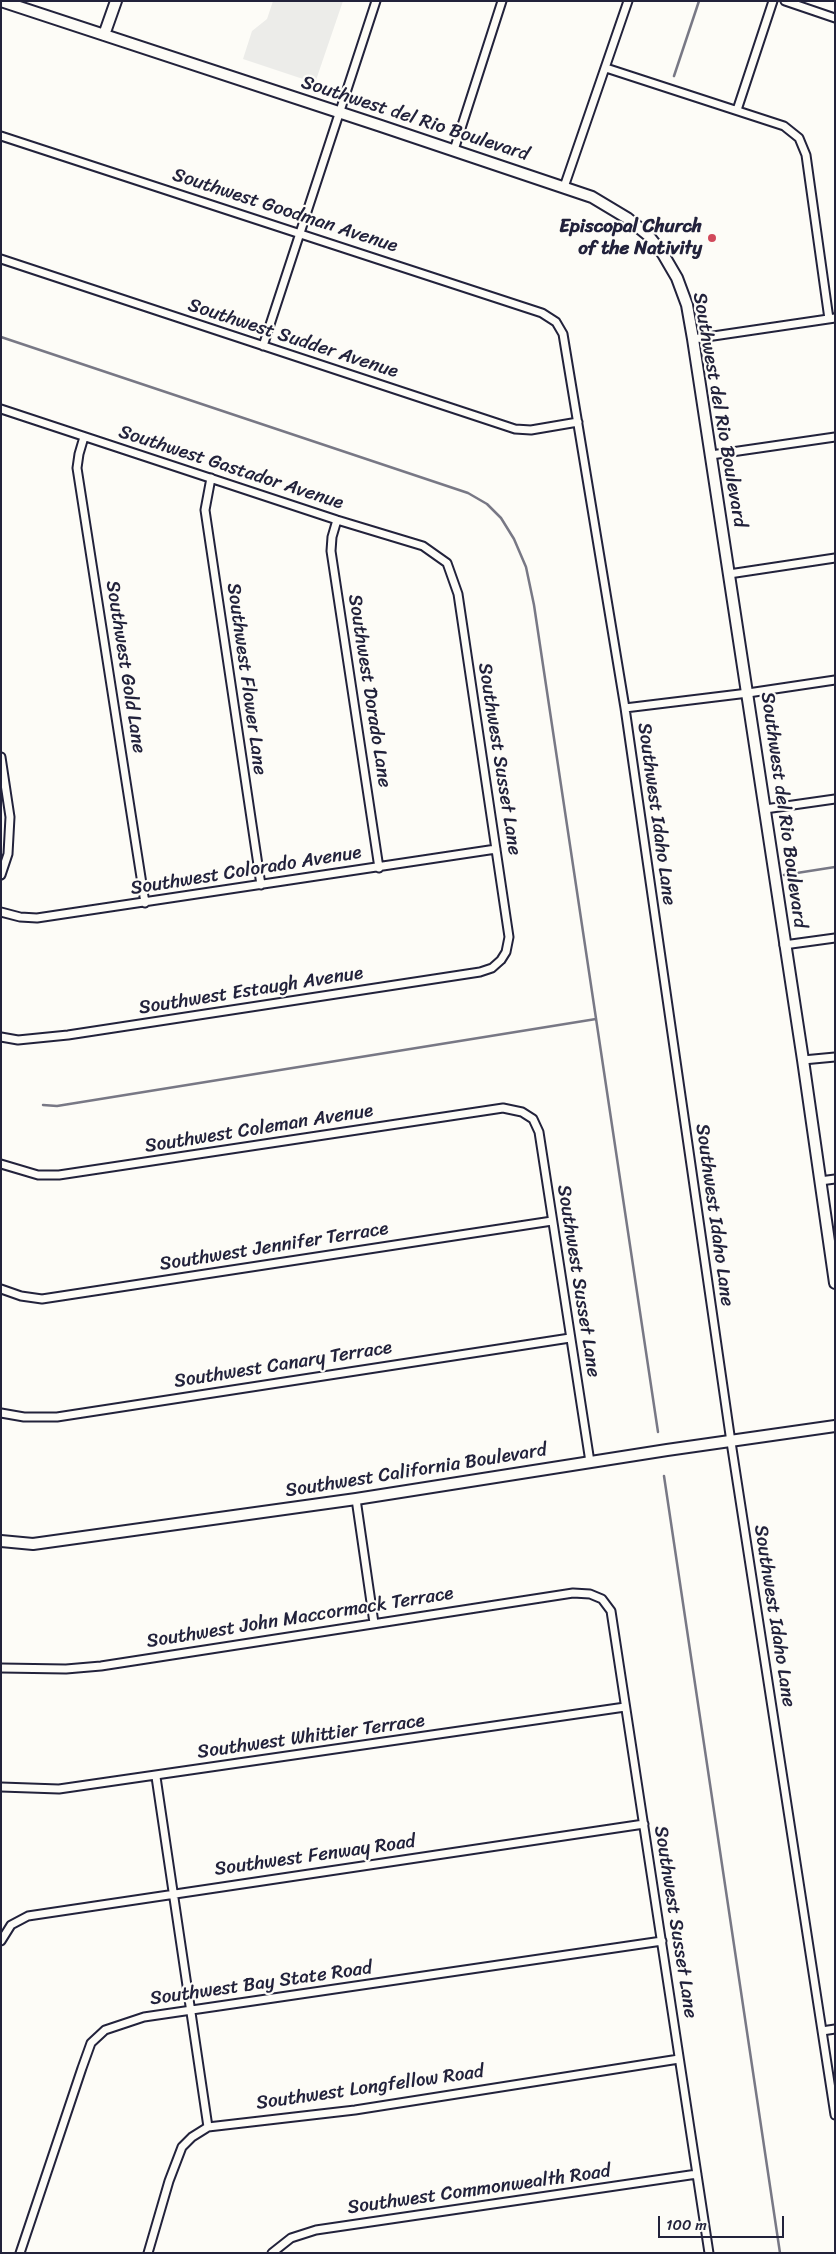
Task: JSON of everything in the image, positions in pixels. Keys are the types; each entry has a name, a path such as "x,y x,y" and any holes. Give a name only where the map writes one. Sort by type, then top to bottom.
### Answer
{"street":[{"name":"Southwest del Rio Boulevard","path":"1,1 564,187 609,206 648,236 663,254 677,278 687,304 693,339 766,809 784,945 803,1060 835,1283"},
{"path":"104,35 116,1"},
{"path":"263,346 376,1"},
{"path":"454,150 502,1"},
{"path":"564,187 628,1"},
{"path":"737,110 772,1"},
{"path":"785,1 835,18"},
{"path":"606,68 784,126 795,133 806,155 832,319 693,339"},
{"name":"Southwest Goodman Avenue","path":"1,136 542,313 556,322"},
{"name":"Southwest Sudder Avenue","path":"1,259 515,429 531,430 578,422"},
{"name":"Southwest Idaho Lane","path":"556,322 566,342 624,708 731,1442 835,2116"},
{"name":"Southwest Gastador Avenue","path":"1,410 337,520 423,546 447,563"},
{"name":"Southwest Gold Lane","path":"84,437 79,454 78,468 145,903"},
{"path":"711,455 835,437"},
{"name":"Southwest Flower Lane","path":"211,478 205,510 261,885"},
{"name":"Southwest Dorado Lane","path":"337,520 332,537 331,551 379,868"},
{"path":"729,574 835,558"},
{"name":"Southwest Susset Lane","path":"447,563 458,594 509,937 506,952 501,960"},
{"path":"624,708 748,694 835,680"},
{"path":"1,757 10,817 8,854 1,876"},
{"path":"766,809 835,799"},
{"name":"Southwest Colorado Avenue","path":"1,912 20,917 36,918 496,850"},
{"path":"784,945 835,938"},
{"name":"Southwest Estaugh Avenue","path":"1,1037 18,1040 68,1035 480,972 492,968 501,960"},
{"path":"803,1060 835,1057"},
{"name":"Southwest Coleman Avenue","path":"1,1164 38,1175 59,1175 504,1108 522,1112"},
{"name":"Southwest Susset Lane","path":"522,1112 533,1120 539,1132 590,1462"},
{"path":"820,1181 835,1179"},
{"name":"Southwest Jennifer Terrace","path":"1,1289 21,1296 42,1299 552,1221"},
{"name":"Southwest Canary Terrace","path":"1,1413 24,1417 57,1417 570,1338"},
{"name":"Southwest California Boulevard","path":"2,1543 33,1544 356,1499 835,1426"},
{"path":"356,1499 374,1623"},
{"name":"Southwest John Maccormack Terrace","path":"1,1668 66,1669 101,1666 573,1593 590,1594 602,1599"},
{"name":"Southwest Susset Lane","path":"602,1599 611,1611 709,2253"},
{"name":"Southwest Whittier Terrace","path":"1,1787 59,1789 156,1777 625,1707"},
{"path":"156,1777 208,2127"},
{"name":"Southwest Fenway Road","path":"1,1941 10,1925 28,1916 644,1824"},
{"name":"Southwest Bay State Road","path":"20,2253 91,2043 105,2030 122,2023 191,2010 662,1941"},
{"path":"822,2031 835,2029"},
{"name":"Southwest Longfellow Road","path":"148,2253 169,2181 182,2147 192,2137 208,2127 355,2110 679,2059"},
{"name":"Southwest Commonwealth Road","path":"272,2253 291,2238 316,2230 697,2174"}],"shaded area":[{"path":"273,1 343,1 315,83 243,59 252,31 267,19"}],"waterway":[{"path":"674,76 699,1"},
{"path":"1,337 468,493 487,504 501,518 514,539 526,567 534,605 658,1432"},
{"path":"784,875 835,867"},
{"path":"43,1105 57,1106 596,1019"},
{"path":"664,1476 780,2253"}],"place":[{"name":"Episcopal Church of the Nativity","path":"712,238"}]}
